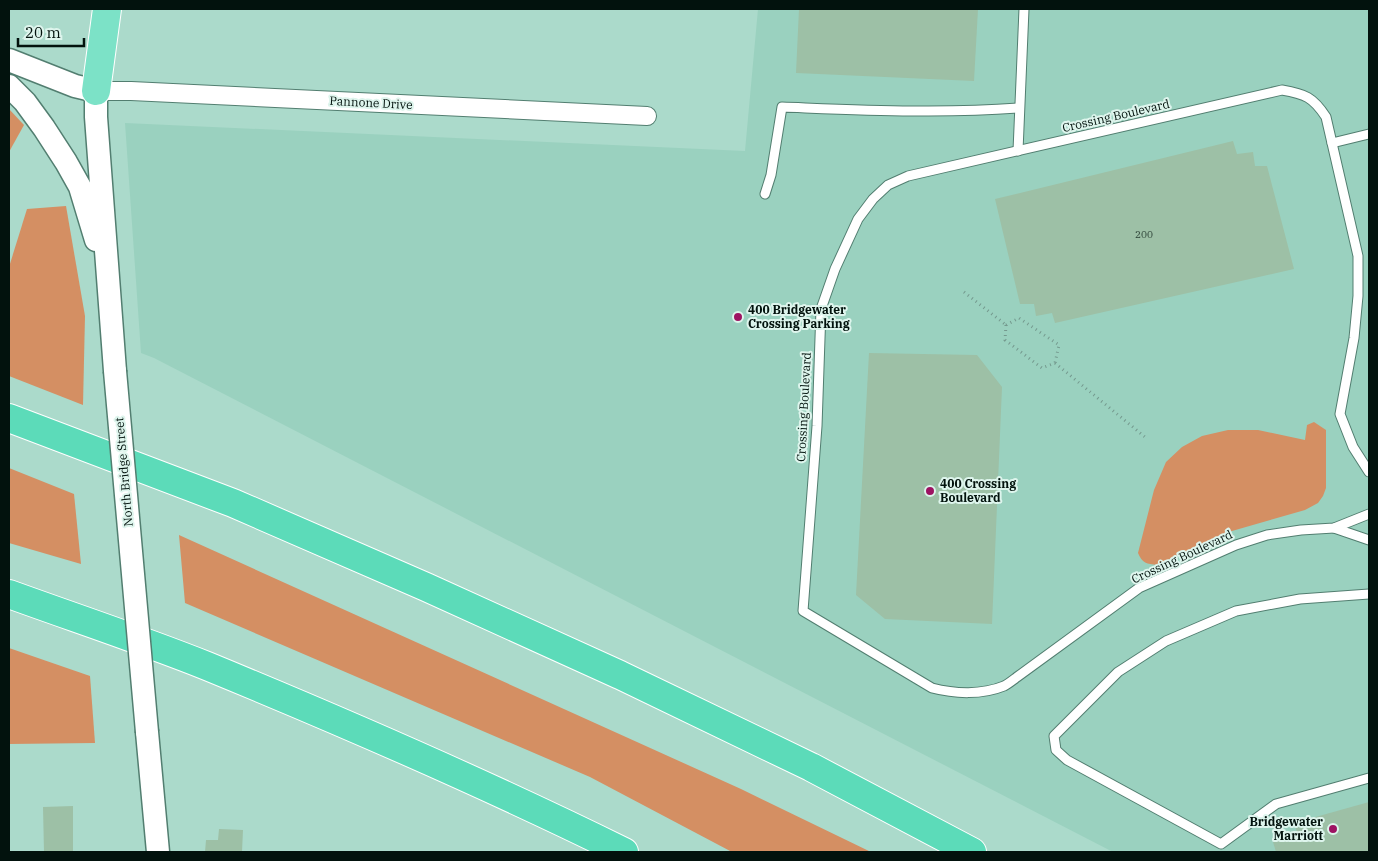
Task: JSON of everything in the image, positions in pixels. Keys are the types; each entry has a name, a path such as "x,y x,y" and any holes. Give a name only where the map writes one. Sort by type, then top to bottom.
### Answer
{"highway":[{"path":"96,91 107,9"},
{"path":"9,418 233,503 444,595 620,675 803,763 972,852"},
{"path":"9,594 206,666 428,761 624,852"}],"street":[{"path":"9,60 75,86 96,91"},
{"path":"9,86 25,102 44,128 80,187 107,273"},
{"name":"Pannone Drive","path":"96,91 141,91 646,116"},
{"name":"North Bridge Street","path":"96,91 96,117 107,273 158,852"}],"lane":[{"path":"1018,151 1024,9"},
{"name":"Crossing Boulevard","path":"1369,472 1353,447 1340,414 1354,338 1358,296 1358,256 1326,117 1310,97 1282,90 908,176 888,185 873,199 858,219 835,269 821,309 817,426 804,611 932,688 949,692 969,693 1004,686 1139,588 1236,545 1267,535 1334,528 1369,514"},
{"path":"765,194 771,175 782,107 966,112 1019,108"},
{"path":"1332,143 1369,134"},
{"name":"Crossing Boulevard","path":"1334,528 1369,540"},
{"path":"1369,594 1300,599 1236,611 1166,641 1118,672 1054,736 1056,750 1067,760 1221,844 1276,804 1369,778"}],"path":[{"path":"964,292 1006,325"},
{"path":"1006,325 1019,318 1059,345 1055,363"},
{"path":"1006,325 1005,340 1042,368 1055,363"},
{"path":"1055,363 1145,437"}],"shaded area":[{"path":"758,9 1369,9 1369,852 1113,852 141,353 125,123 745,151"},
{"path":"9,109 24,125 9,152"},
{"path":"66,206 85,316 83,405 9,376 9,267 27,209"},
{"path":"1314,422 1326,430 1326,488 1318,503 1305,510 1232,531 1157,565 1141,559 1138,553 1154,490 1166,462 1182,447 1202,436 1228,430 1258,430 1305,440 1307,425"},
{"path":"9,468 74,494 81,564 9,543"},
{"path":"179,535 741,789 871,852 732,852 590,777 185,603"},
{"path":"9,648 90,676 95,743 9,744"}],"building":[{"path":"799,9 978,9 974,81 796,73"},
{"path":"1233,141 1237,154 1253,152 1255,166 1267,166 1294,269 1055,323 1052,313 1036,316 1034,304 1020,304 995,199"},
{"name":"400 Crossing Boulevard","path":"869,353 977,355 1002,387 992,624 885,619 856,595"},
{"name":"Bridgewater Marriott","path":"1369,802 1369,852 1276,852 1273,842 1298,835 1294,823"},
{"path":"73,806 73,852 44,852 43,807"},
{"path":"219,829 243,830 242,852 205,852 206,840 218,840"}],"place":[{"name":"400 Bridgewater Crossing Parking","path":"738,317"},
{"name":"400 Crossing Boulevard","path":"930,491"},
{"name":"Bridgewater Marriott","path":"1333,829"}]}
